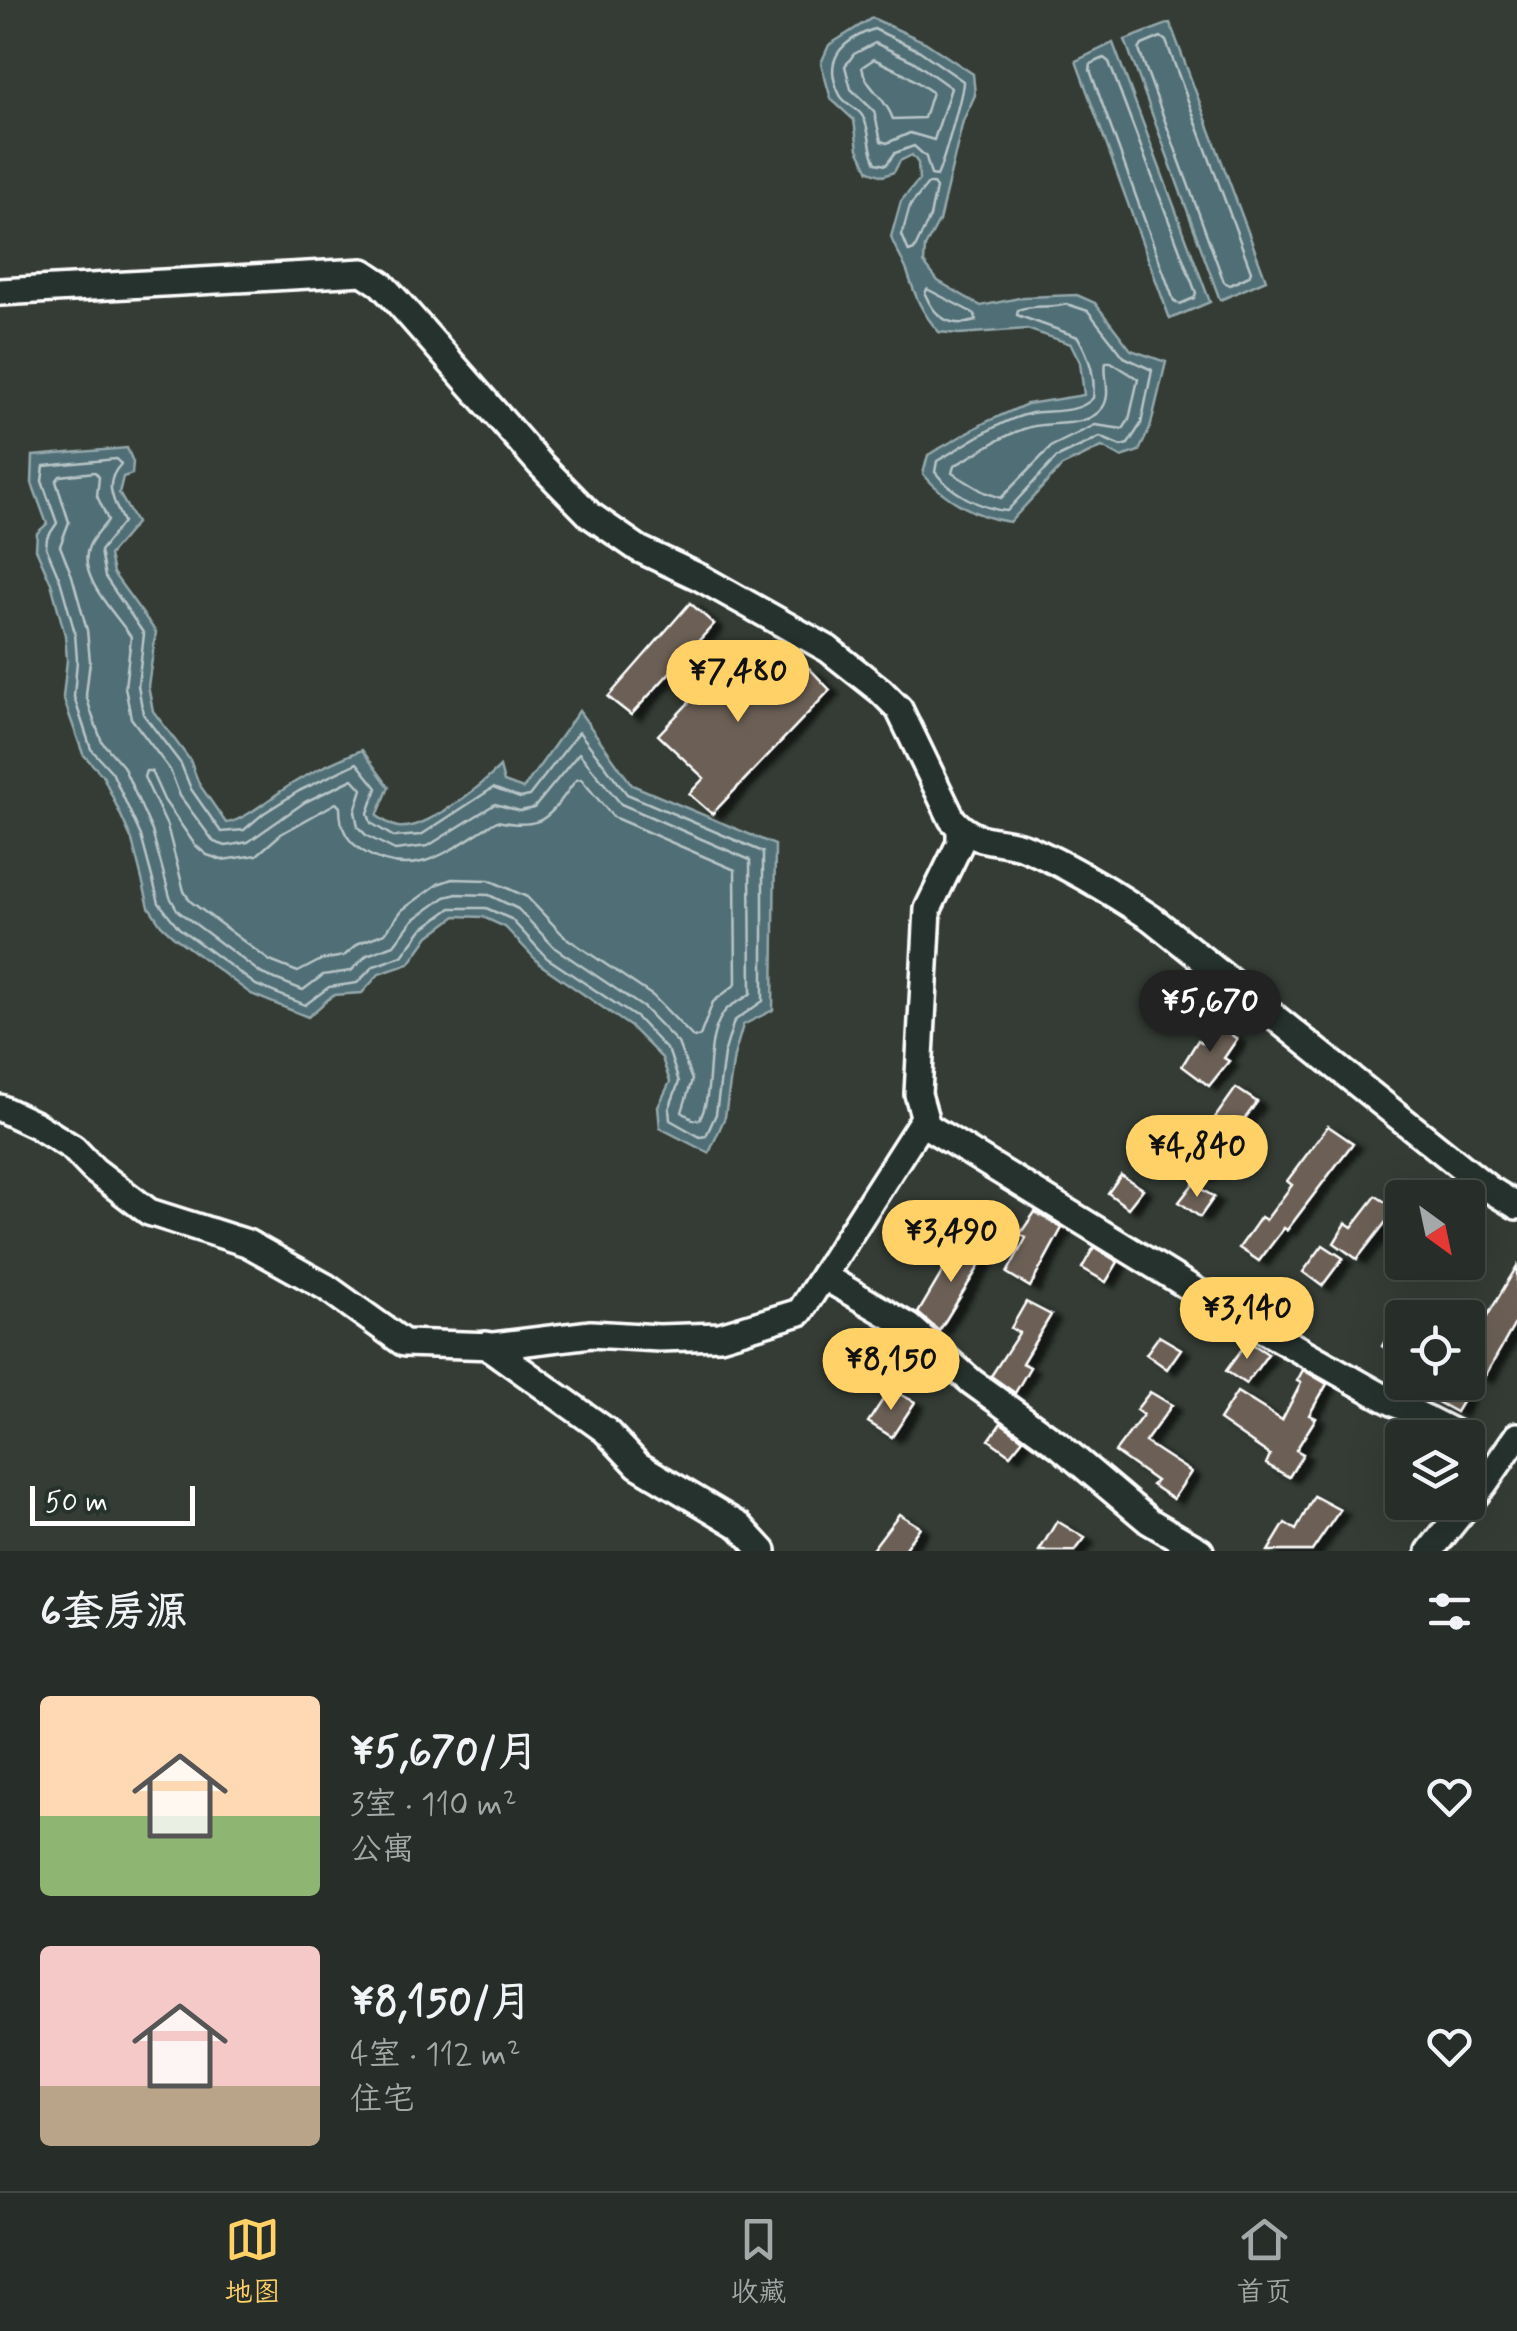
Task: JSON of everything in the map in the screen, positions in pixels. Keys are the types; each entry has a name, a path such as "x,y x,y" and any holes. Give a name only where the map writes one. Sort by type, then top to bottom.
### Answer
{"street":[{"path":"0,292 364,272 382,284 540,464 590,515 639,549 701,578 828,649 881,691 899,709 960,829 985,841 1025,847 1151,918 1460,1166 1517,1206"},
{"path":"960,829 960,844 928,909 918,1094 924,1118 934,1132 1209,1299 1430,1420"},
{"path":"0,1108 73,1148 94,1170 149,1212 247,1242 326,1288 404,1344 486,1345 591,1334 720,1336 800,1312 924,1118"},
{"path":"823,1276 910,1327 972,1382 1060,1446 1149,1521 1200,1551"},
{"path":"486,1345 604,1430 638,1465 740,1526 764,1551"},
{"path":"1430,1551 1517,1436"},
{"path":"1485,1455 1495,1469"}],"water":[{"path":"872,18 925,42 973,74 975,95 963,121 939,221 925,247 924,263 938,281 981,306 1024,297 1077,295 1095,303 1131,350 1166,362 1150,428 1139,451 1121,457 1102,447 1062,466 1010,522 973,511 941,492 923,474 928,455 1027,404 1084,395 1080,362 1071,344 1027,329 939,332 924,312 891,237 901,201 919,180 918,163 912,155 900,161 894,172 883,176 869,171 858,149 854,120 831,99 821,63 829,45"},
{"path":"1170,23 1266,280 1220,300 1125,40"},
{"path":"1113,43 1210,302 1170,319 1076,61"},
{"path":"127,448 133,462 132,474 123,477 119,493 136,523 109,555 113,573 156,632 148,686 153,711 190,760 199,784 226,823 251,812 312,773 362,750 389,787 377,816 395,826 423,822 452,806 500,767 504,782 523,789 579,711 632,785 775,845 773,1010 743,1025 725,1117 709,1153 660,1128 658,1107 670,1082 662,1058 631,1027 541,965 505,927 483,917 456,916 429,936 409,964 379,974 362,993 333,995 308,1017 251,994 161,925 149,907 132,840 103,776 83,754 63,697 65,635 51,583 36,549 37,533 47,524 32,483 33,456"}],"building":[{"path":"690,603 714,624 631,715 608,697"},
{"path":"740,649 786,692 809,668 830,690 712,814 689,794 704,778 658,735"},
{"path":"1217,1024 1237,1039 1224,1058 1229,1061 1209,1086 1182,1066 1198,1040 1203,1043"},
{"path":"1236,1088 1257,1102 1240,1125 1247,1129 1233,1149 1227,1145 1204,1177 1183,1163"},
{"path":"1328,1126 1353,1143 1259,1261 1239,1248 1261,1217 1266,1220 1292,1185 1287,1181"},
{"path":"1121,1175 1143,1189 1128,1208 1108,1193"},
{"path":"1193,1184 1214,1197 1200,1217 1179,1202"},
{"path":"1376,1196 1385,1202 1385,1223 1357,1259 1334,1243 1346,1223 1352,1227"},
{"path":"1035,1212 1062,1228 1030,1287 1007,1273 1026,1238 1020,1234"},
{"path":"960,1242 986,1255 939,1331 918,1313"},
{"path":"1323,1245 1343,1258 1322,1286 1303,1272"},
{"path":"1094,1247 1118,1262 1106,1282 1082,1268"},
{"path":"1517,1266 1517,1320 1485,1376 1485,1320"},
{"path":"1026,1302 1051,1315 1022,1363 1030,1367 1015,1393 991,1376 1019,1333 1011,1328"},
{"path":"1159,1336 1181,1349 1167,1369 1146,1354"},
{"path":"1248,1341 1268,1354 1246,1384 1226,1371"},
{"path":"1303,1370 1327,1384 1309,1415 1316,1418 1296,1450 1303,1454 1289,1477 1266,1464 1270,1455 1219,1420 1237,1392 1282,1420 1301,1383 1297,1381"},
{"path":"890,1389 915,1402 892,1437 868,1422"},
{"path":"1150,1392 1172,1405 1145,1442 1191,1472 1173,1499 1152,1485 1156,1481 1115,1452 1143,1415 1136,1410"},
{"path":"1434,1400 1463,1400 1456,1412"},
{"path":"1001,1423 1023,1439 1010,1455 989,1440"},
{"path":"1314,1496 1340,1510 1312,1551 1268,1551 1285,1523 1296,1530"},
{"path":"899,1514 920,1527 903,1551 871,1551"},
{"path":"1057,1521 1085,1538 1075,1551 1039,1551"}]}
